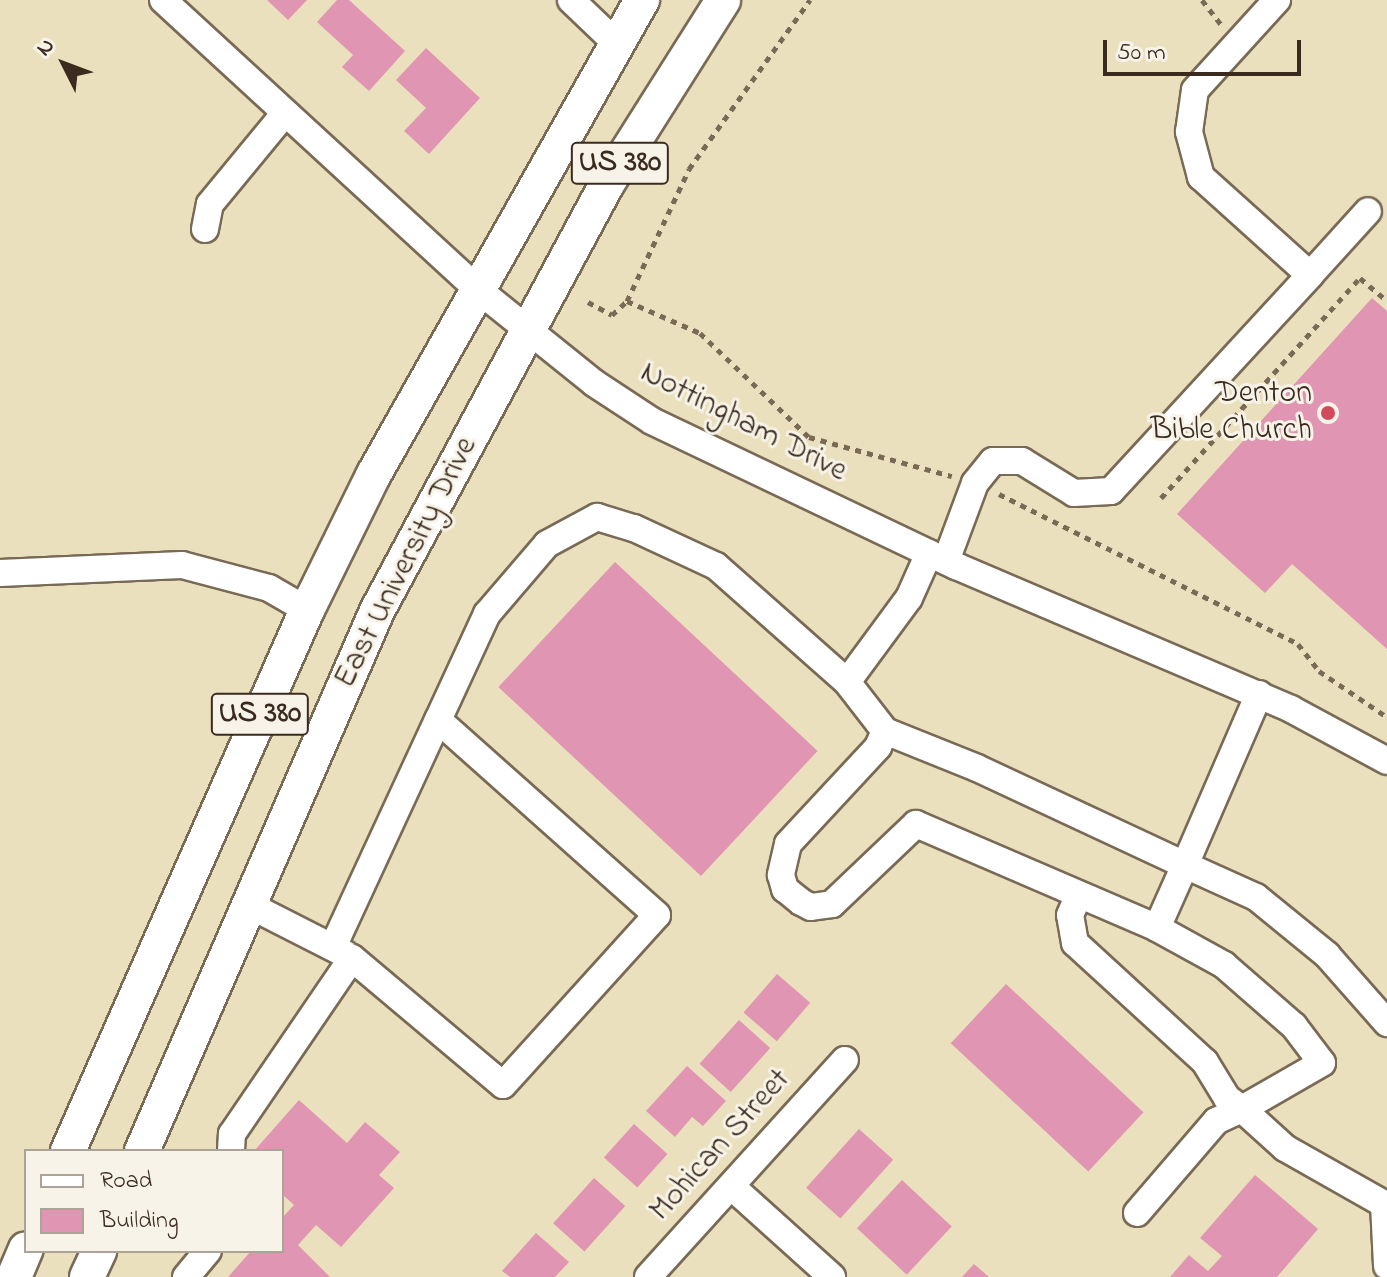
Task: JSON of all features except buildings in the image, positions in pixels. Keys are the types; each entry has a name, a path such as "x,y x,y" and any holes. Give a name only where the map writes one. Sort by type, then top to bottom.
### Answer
{"main road":[{"name":"East University Drive","path":"69,1149 307,610 476,288 642,0"},
{"name":"East University Drive","path":"143,1149 377,611 605,187 723,0"},
{"path":"14,1277 24,1253"},
{"path":"87,1277 98,1253"}],"street":[{"name":"Nottingham Drive","path":"163,0 476,288 526,330 652,421 938,557 1259,694 1387,761"},
{"path":"571,0 616,43"},
{"path":"1277,0 1195,90 1189,132 1201,177 1310,275"},
{"path":"205,229 210,204 285,113"},
{"path":"847,682 938,557 975,483 993,461 1022,461 1074,493 1111,491 1368,211"},
{"path":"231,1149 232,1134 342,952 438,720 487,614 547,544 597,517 634,528 716,566 847,682 885,731 977,768 1256,897 1327,955 1387,1023"},
{"path":"0,573 182,565 269,588 307,610"},
{"path":"1157,928 1259,694"},
{"path":"249,905 342,952 503,1085 657,915 438,720"},
{"path":"885,731 878,747 788,844 781,875 785,889 811,907 832,904 916,824 1157,928 1224,965 1294,1026 1322,1063 1216,1121 1137,1213"},
{"path":"1079,895 1070,915 1075,943 1205,1062 1227,1098 1285,1148 1385,1204 1387,1266"},
{"name":"Mohican Street","path":"648,1277 845,1060"},
{"path":"731,1186 832,1277"},
{"path":"186,1277 206,1253"}],"path":[{"path":"588,302 612,315 627,301 689,169 810,0"},
{"path":"1161,498 1360,278 1387,301"},
{"path":"627,301 700,333 809,437 975,483 1118,549 1298,644 1319,671 1387,717"}],"place":[{"name":"Denton Bible Church","path":"1328,413"}]}
